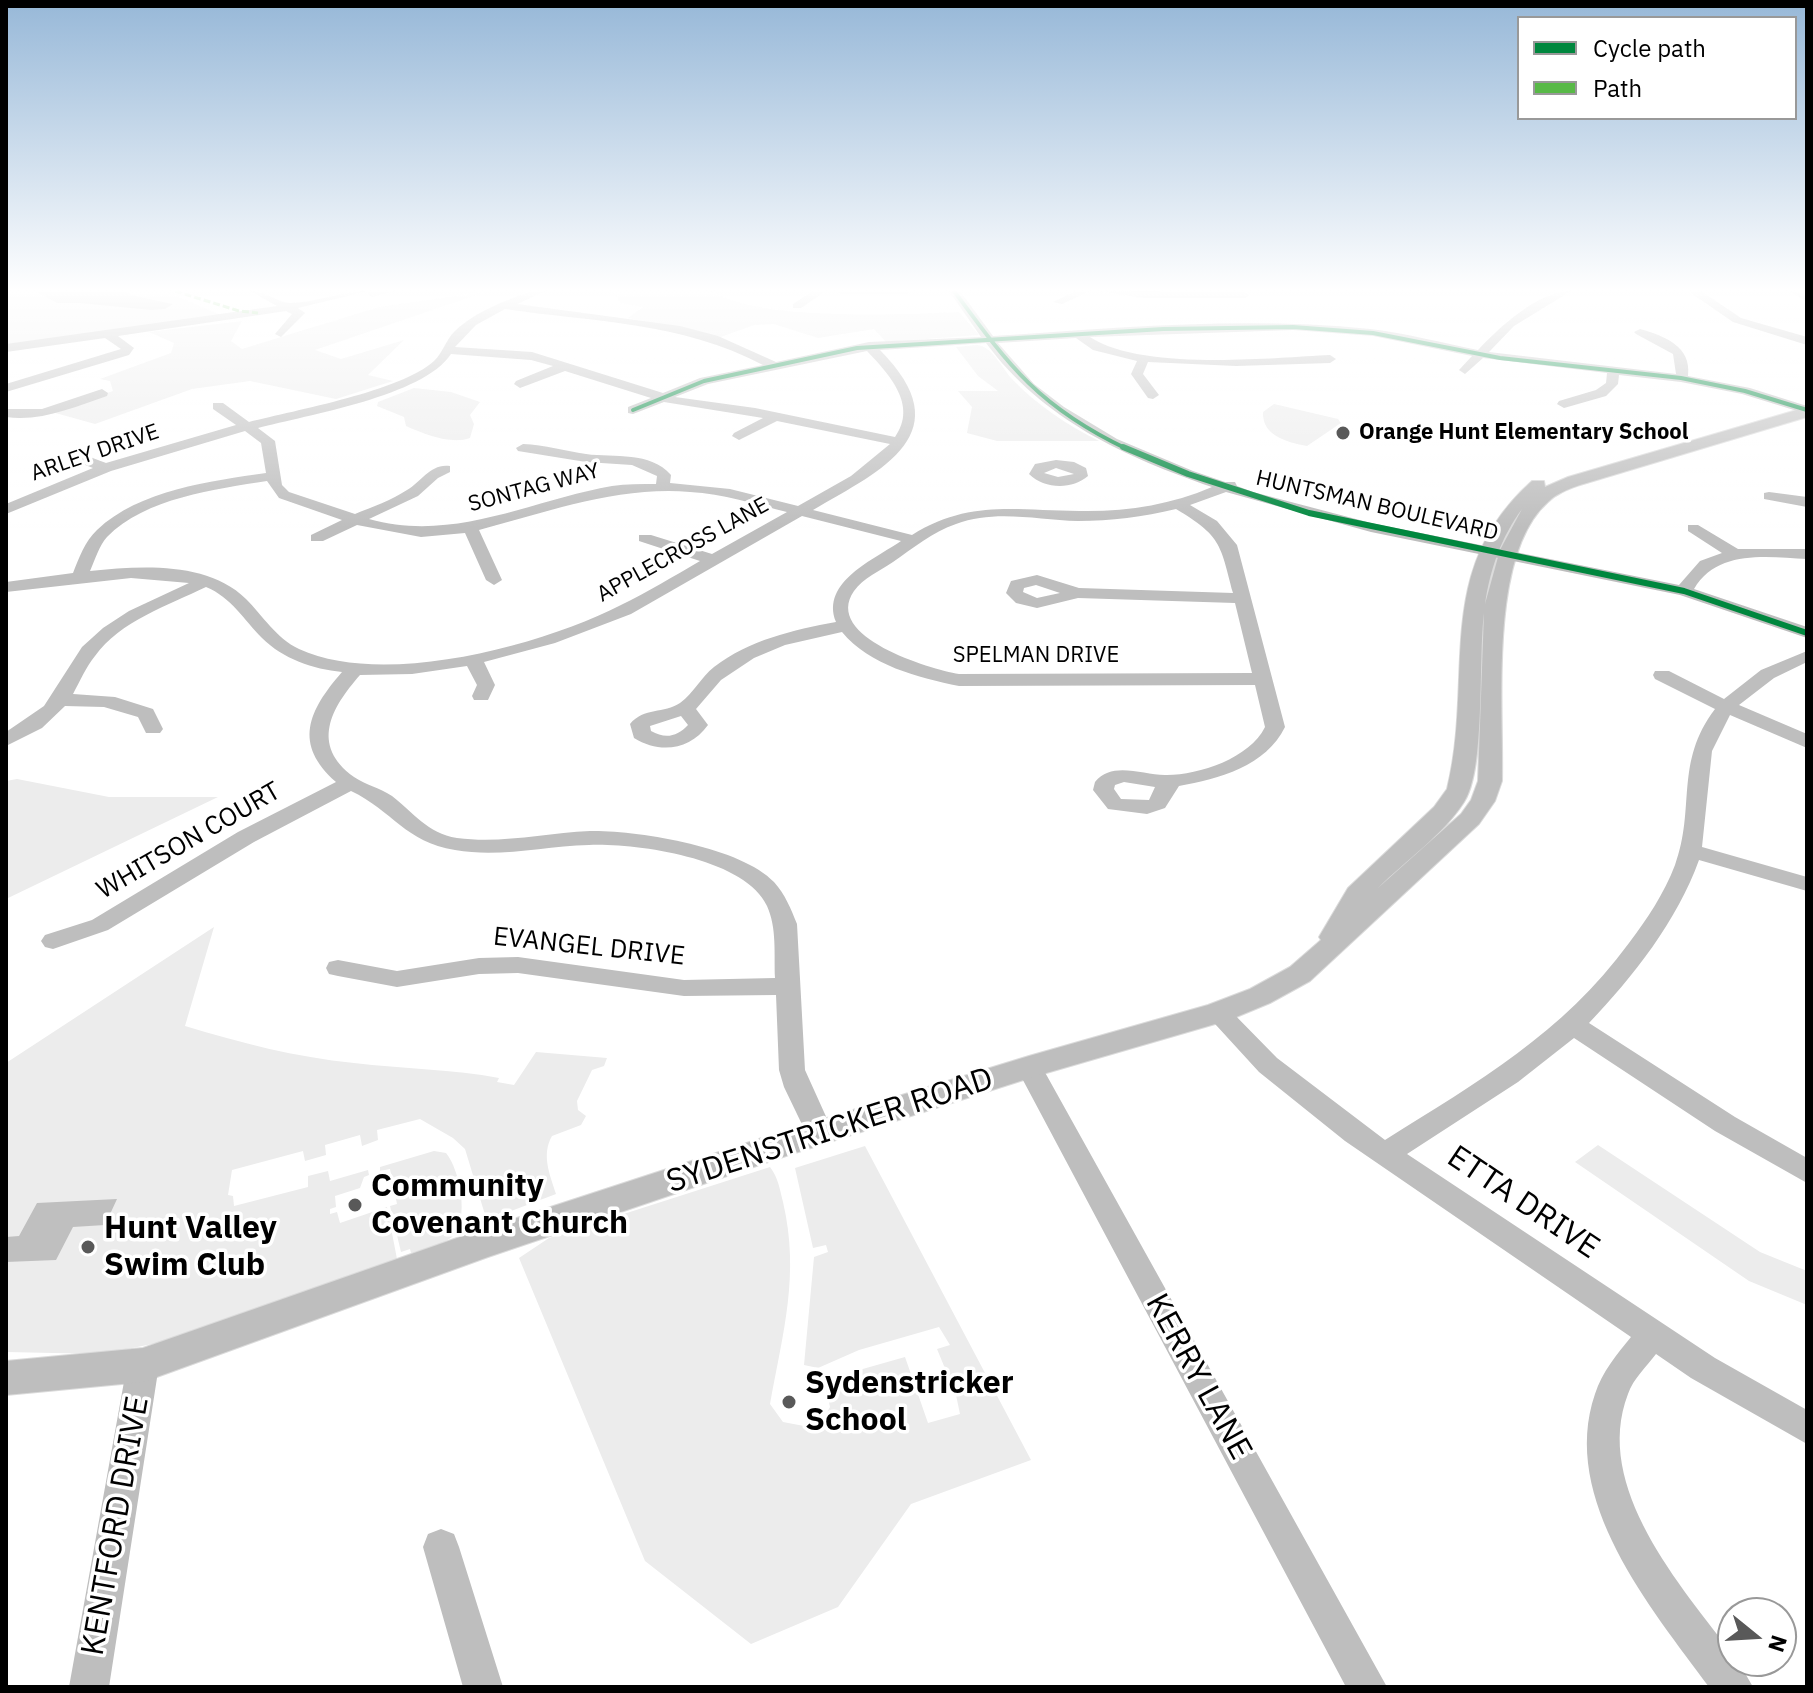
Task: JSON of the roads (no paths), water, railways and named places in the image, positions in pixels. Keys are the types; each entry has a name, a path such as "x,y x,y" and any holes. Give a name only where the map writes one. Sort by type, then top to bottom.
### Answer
{"main road":[{"name":"SYDENSTRICKER ROAD","path":"6,1378 143,1365 477,1246 819,1132 1218,1013 1260,996 1300,974 1324,954 1439,849 1470,819 1483,801 1490,781 1494,609 1501,549 1529,513 1553,489 1804,408"}],"street":[{"path":"6,388 65,370"},
{"name":"ARLEY DRIVE","path":"8,506 106,468 247,426 347,403 394,388 430,370"},
{"path":"520,384 554,370"},
{"path":"579,370 661,398 776,416 899,442 910,421 908,394 892,370"},
{"path":"633,410 704,381 761,370"},
{"name":"HUNTSMAN BOULEVARD","path":"1018,370 1027,385 1084,426 1140,455 1320,516 1743,598 1807,622"},
{"path":"1139,370 1137,374 1153,395"},
{"path":"1605,370 1681,378 1745,391 1804,408"},
{"path":"1681,378 1683,370"},
{"path":"1564,404 1607,389 1612,384 1613,371"},
{"path":"6,413 26,416 102,393"},
{"path":"79,579 98,539 125,518 200,489 273,476 272,451 268,441 218,406"},
{"path":"739,436 776,416"},
{"name":"APPLECROSS LANE","path":"6,587 156,574 206,581 234,594 259,628 283,647 314,661 354,670 416,670 473,659 606,619 872,468 899,442"},
{"path":"523,448 643,463 664,475 663,485"},
{"path":"80,452 85,460 106,468"},
{"path":"317,538 413,493 445,469"},
{"name":"SONTAG WAY","path":"273,476 275,486 287,497 356,520 407,532 470,528 598,493 663,485 717,490 914,540"},
{"path":"685,708 714,676 744,655 792,637 845,626 840,608 848,587 914,540 941,525 1046,497 1116,515 1179,505 1229,485"},
{"path":"1769,496 1807,502"},
{"path":"1172,781 1237,762 1265,745 1273,733 1275,721 1226,538 1212,524 1179,505"},
{"path":"470,528 494,580"},
{"path":"1693,528 1735,554"},
{"path":"645,538 714,560"},
{"path":"1686,586 1706,563 1735,554 1807,554"},
{"path":"6,740 31,727 61,700 84,655 98,641 126,622 206,581"},
{"name":"HUNTSMAN BOULEVARD","path":"1686,586 1807,633"},
{"path":"1078,593 1243,598"},
{"name":"SPELMAN DRIVE","path":"845,626 862,642 894,660 923,672 959,680 1264,679"},
{"path":"1385,1154 1538,1054 1571,1024 1655,924 1676,888 1691,851 1701,751 1713,723 1727,705 1757,680 1807,656"},
{"path":"473,659 486,685 481,696"},
{"path":"354,670 327,701 321,714 317,735 323,756 351,783 385,801 415,830 454,844 504,848 607,838 688,850 728,861 758,879 779,903 785,924 792,1070 819,1132"},
{"path":"1662,675 1678,687 1727,705 1807,742"},
{"path":"61,700 128,704 146,713 153,729"},
{"name":"WHITSON COURT","path":"53,941 100,925 246,837 351,783"},
{"path":"1691,851 1807,884"},
{"name":"EVANGEL DRIVE","path":"338,968 397,979 479,966 518,965 671,987 787,986"},
{"name":"ETTA DRIVE","path":"1218,1013 1298,1091 1385,1154 1653,1334 1758,1401 1807,1428"},
{"path":"1571,1024 1725,1124 1807,1172"},
{"name":"KERRY LANE","path":"1029,1067 1367,1687"},
{"path":"1653,1334 1617,1380 1610,1397 1603,1438 1608,1476 1620,1517 1640,1557 1733,1687"},
{"name":"KENTFORD DRIVE","path":"89,1687 143,1365"},
{"path":"441,1547 483,1687"}],"place":[{"name":"Orange Hunt Elementary School","path":"1343,433"},
{"name":"Community Covenant Church","path":"355,1205"},
{"name":"Hunt Valley Swim Club","path":"88,1247"},
{"name":"Sydenstricker School","path":"789,1402"}]}
